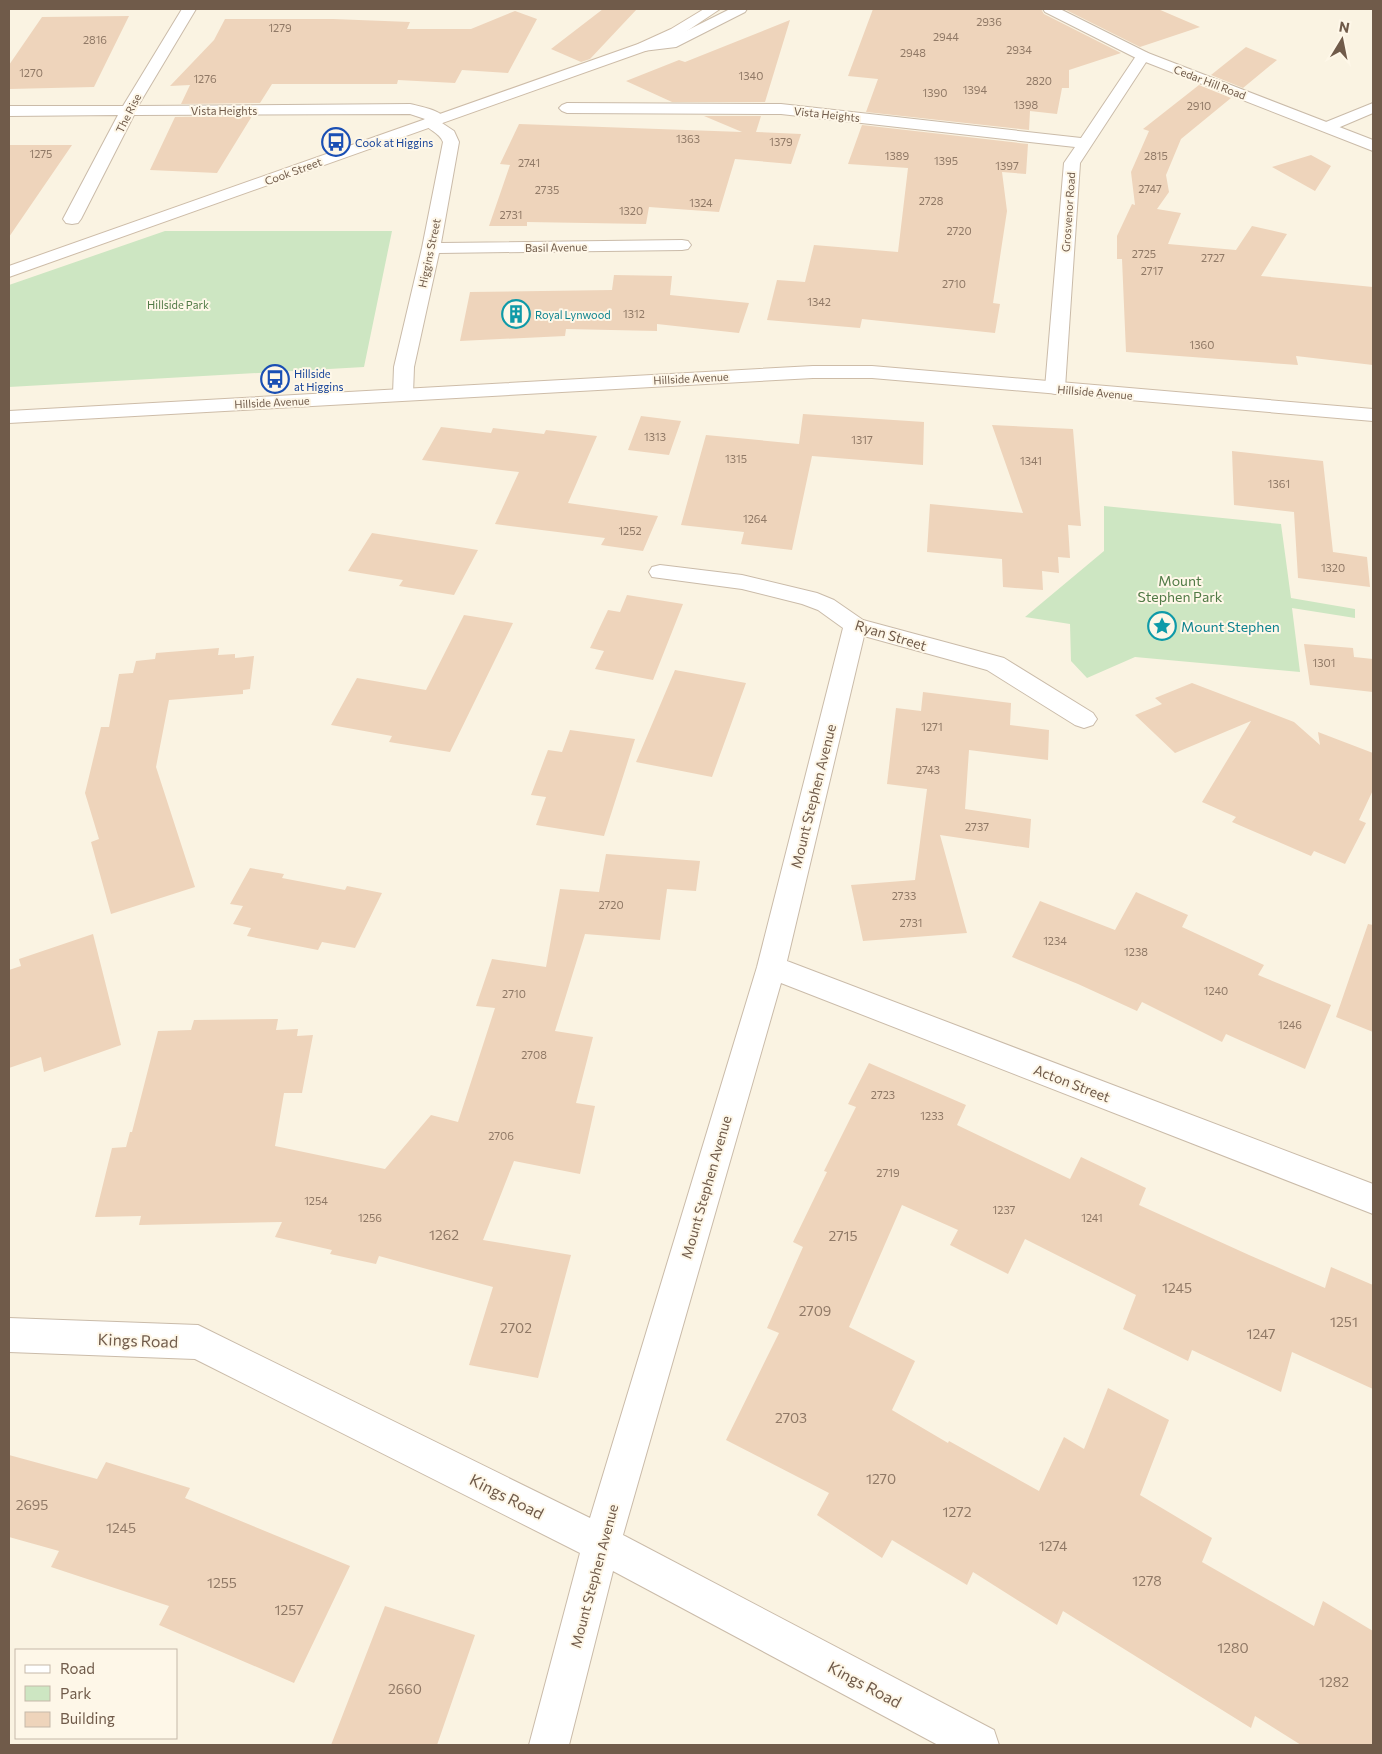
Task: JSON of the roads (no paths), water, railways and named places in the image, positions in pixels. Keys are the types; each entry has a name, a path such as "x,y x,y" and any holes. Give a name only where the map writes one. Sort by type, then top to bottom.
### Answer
{"street":[{"name":"The Rise","path":"72,219 124,123 128,110 189,9"},
{"name":"Cook Street","path":"9,272 643,47 676,32 713,9"},
{"path":"643,47 671,44 740,9"},
{"name":"Cedar Hill Road","path":"1050,9 1143,56 1373,146"},
{"name":"Grosvenor Road","path":"1055,388 1072,163 1143,56"},
{"name":"Vista Heights","path":"566,108 782,109 1086,143"},
{"path":"1327,127 1373,108"},
{"name":"Vista Heights","path":"9,111 410,109 424,112 434,121"},
{"name":"Higgins Street","path":"403,394 404,367 431,248 451,142 448,134 434,121"},
{"name":"Basil Avenue","path":"431,248 682,246"},
{"name":"Hillside Avenue","path":"9,418 813,372 872,372 1373,415"},
{"name":"Ryan Street","path":"660,572 742,582 809,598 826,605 855,626 995,664 1084,719"},
{"name":"Mount Stephen Avenue","path":"549,1745 601,1544 771,967 855,626"},
{"name":"Acton Street","path":"771,967 1373,1199"},
{"name":"Kings Road","path":"9,1335 198,1342 601,1544 979,1745"}],"place":[{"name":"Cook at Higgins","path":"336,142"},
{"name":"Royal Lynwood","path":"516,314"},
{"name":"Hillside at Higgins","path":"275,379"},
{"name":"Mount Stephen","path":"1162,626"}],"park label":[{"name":"Hillside Park","path":"178,304"},
{"name":"Mount Stephen Park","path":"1180,588"}]}
